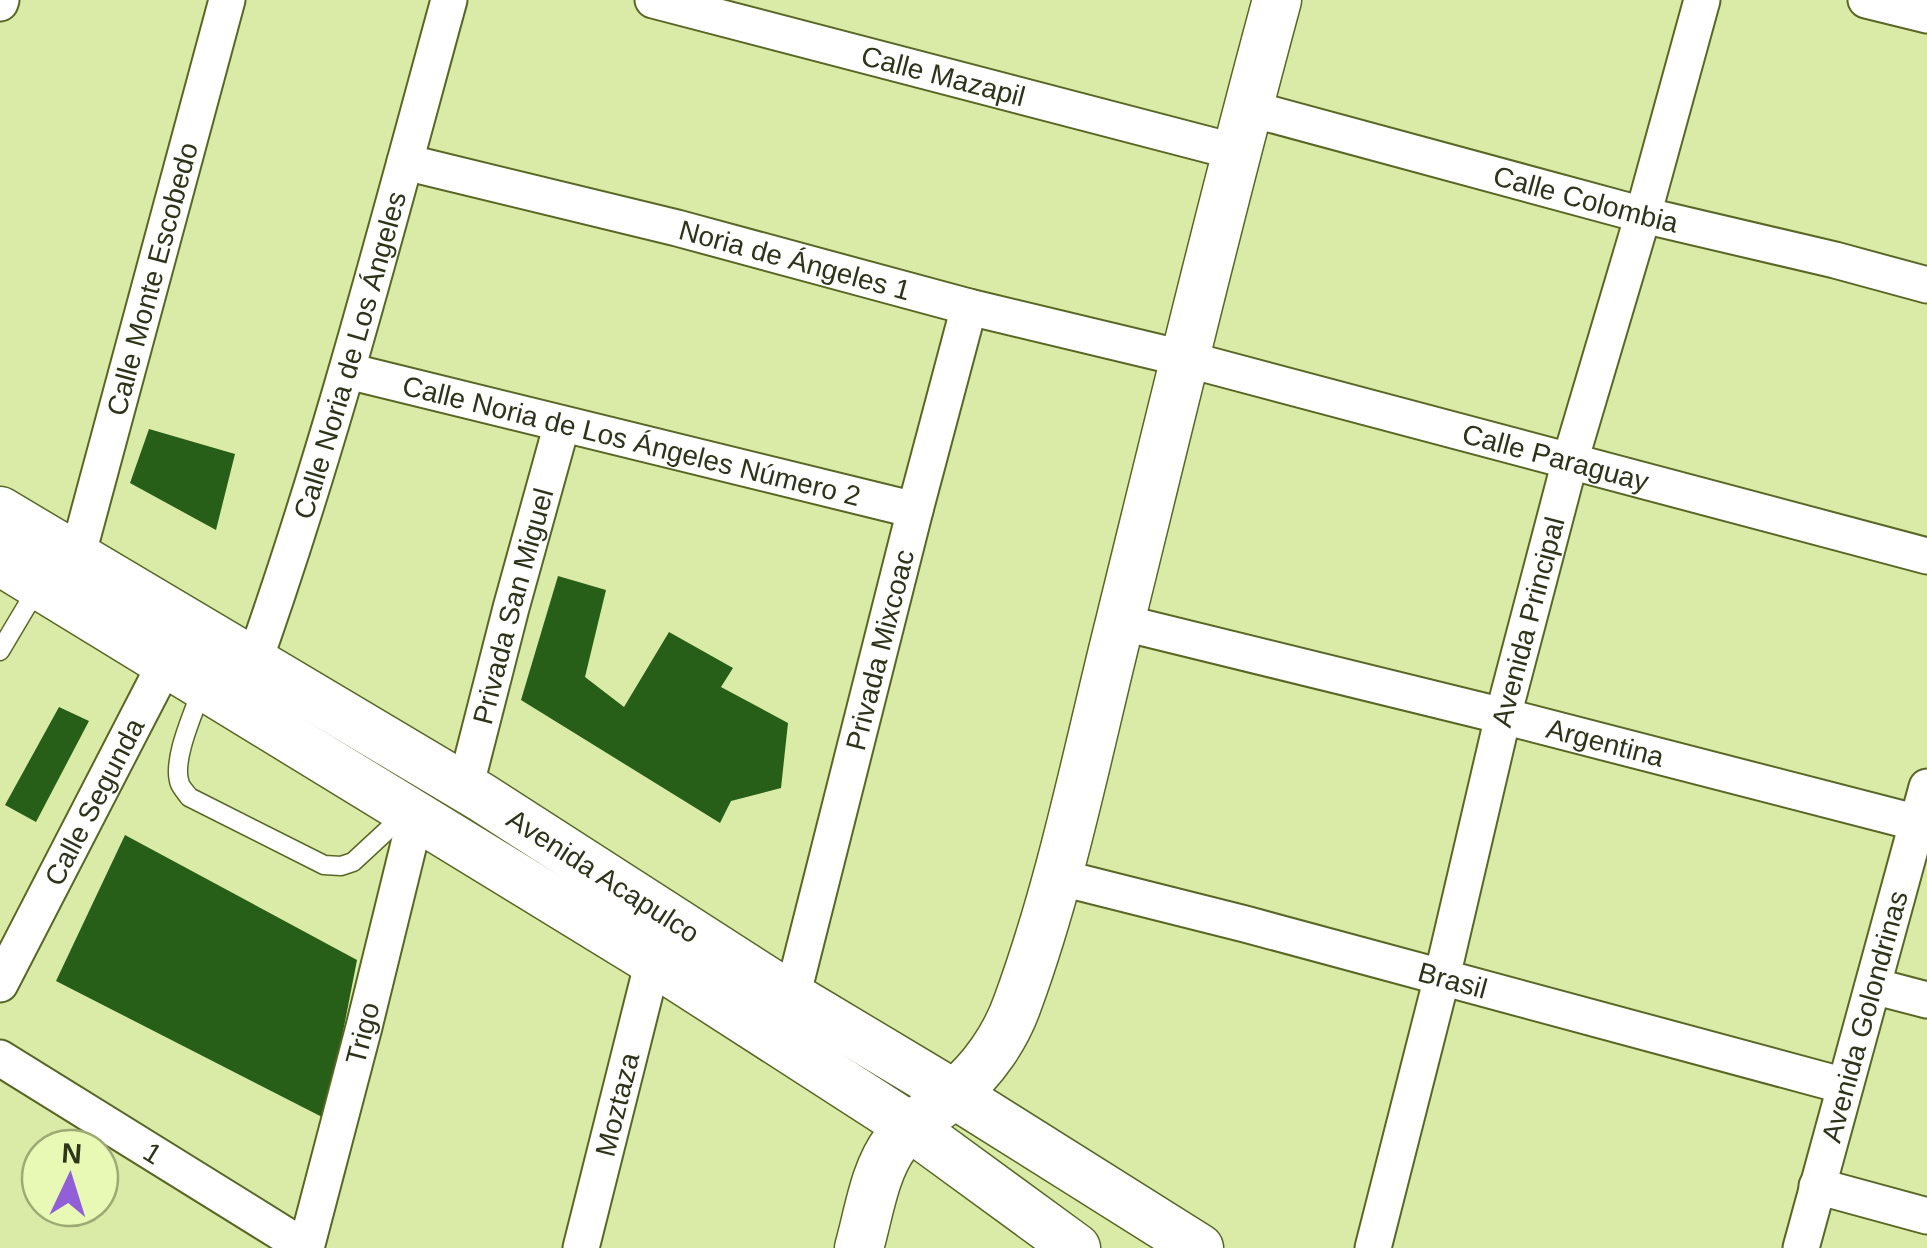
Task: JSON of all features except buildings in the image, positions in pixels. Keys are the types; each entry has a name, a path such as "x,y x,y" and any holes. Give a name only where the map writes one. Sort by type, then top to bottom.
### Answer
{"main road":[{"path":"859,1248 880,1174 893,1146 910,1126 954,1094 981,1067 1018,1005 1058,877 1216,227 1277,0"},
{"name":"Avenida Acapulco","path":"0,511 39,567 211,664 465,788 792,997 1199,1248"},
{"name":"Avenida Acapulco","path":"211,664 412,813 910,1126 1076,1248"}],"street":[{"name":"Calle Monte Escobedo","path":"39,567 226,0"},
{"name":"Calle Noria de Los Ángeles","path":"211,664 301,528 449,0"},
{"name":"Calle Mazapil","path":"653,0 1242,130"},
{"name":"Avenida Principal","path":"1374,1248 1503,716 1570,462 1702,0"},
{"path":"1866,0 1927,15"},
{"name":"Calle Colombia","path":"1242,130 1643,215 1927,285"},
{"name":"Noria de Ángeles 1","path":"404,162 677,228 969,307 1186,358"},
{"name":"Privada Mixcoac","path":"792,997 969,307"},
{"name":"Calle Paraguay","path":"1186,358 1927,556"},
{"name":"Calle Noria de Los Ángeles Número 2","path":"348,371 915,510"},
{"name":"Privada San Miguel","path":"465,788 562,424"},
{"name":"Argentina","path":"1120,622 1918,823"},
{"name":"Calle Segunda","path":"0,984 211,664"},
{"name":"Avenida Golondrinas","path":"1801,1248 1927,787"},
{"name":"Trigo","path":"306,1248 364,1028 412,813"},
{"name":"Brasil","path":"1058,877 1845,1086"},
{"name":"Moztaza","path":"581,1248 653,962"},
{"path":"1873,986 1927,1000"},
{"name":"1","path":"0,1058 306,1248"},
{"path":"1818,1186 1927,1216"}],"lane":[{"path":"0,651 39,567"},
{"path":"211,664 178,772 180,786 189,797 324,864 340,866 352,862 412,813"}]}
